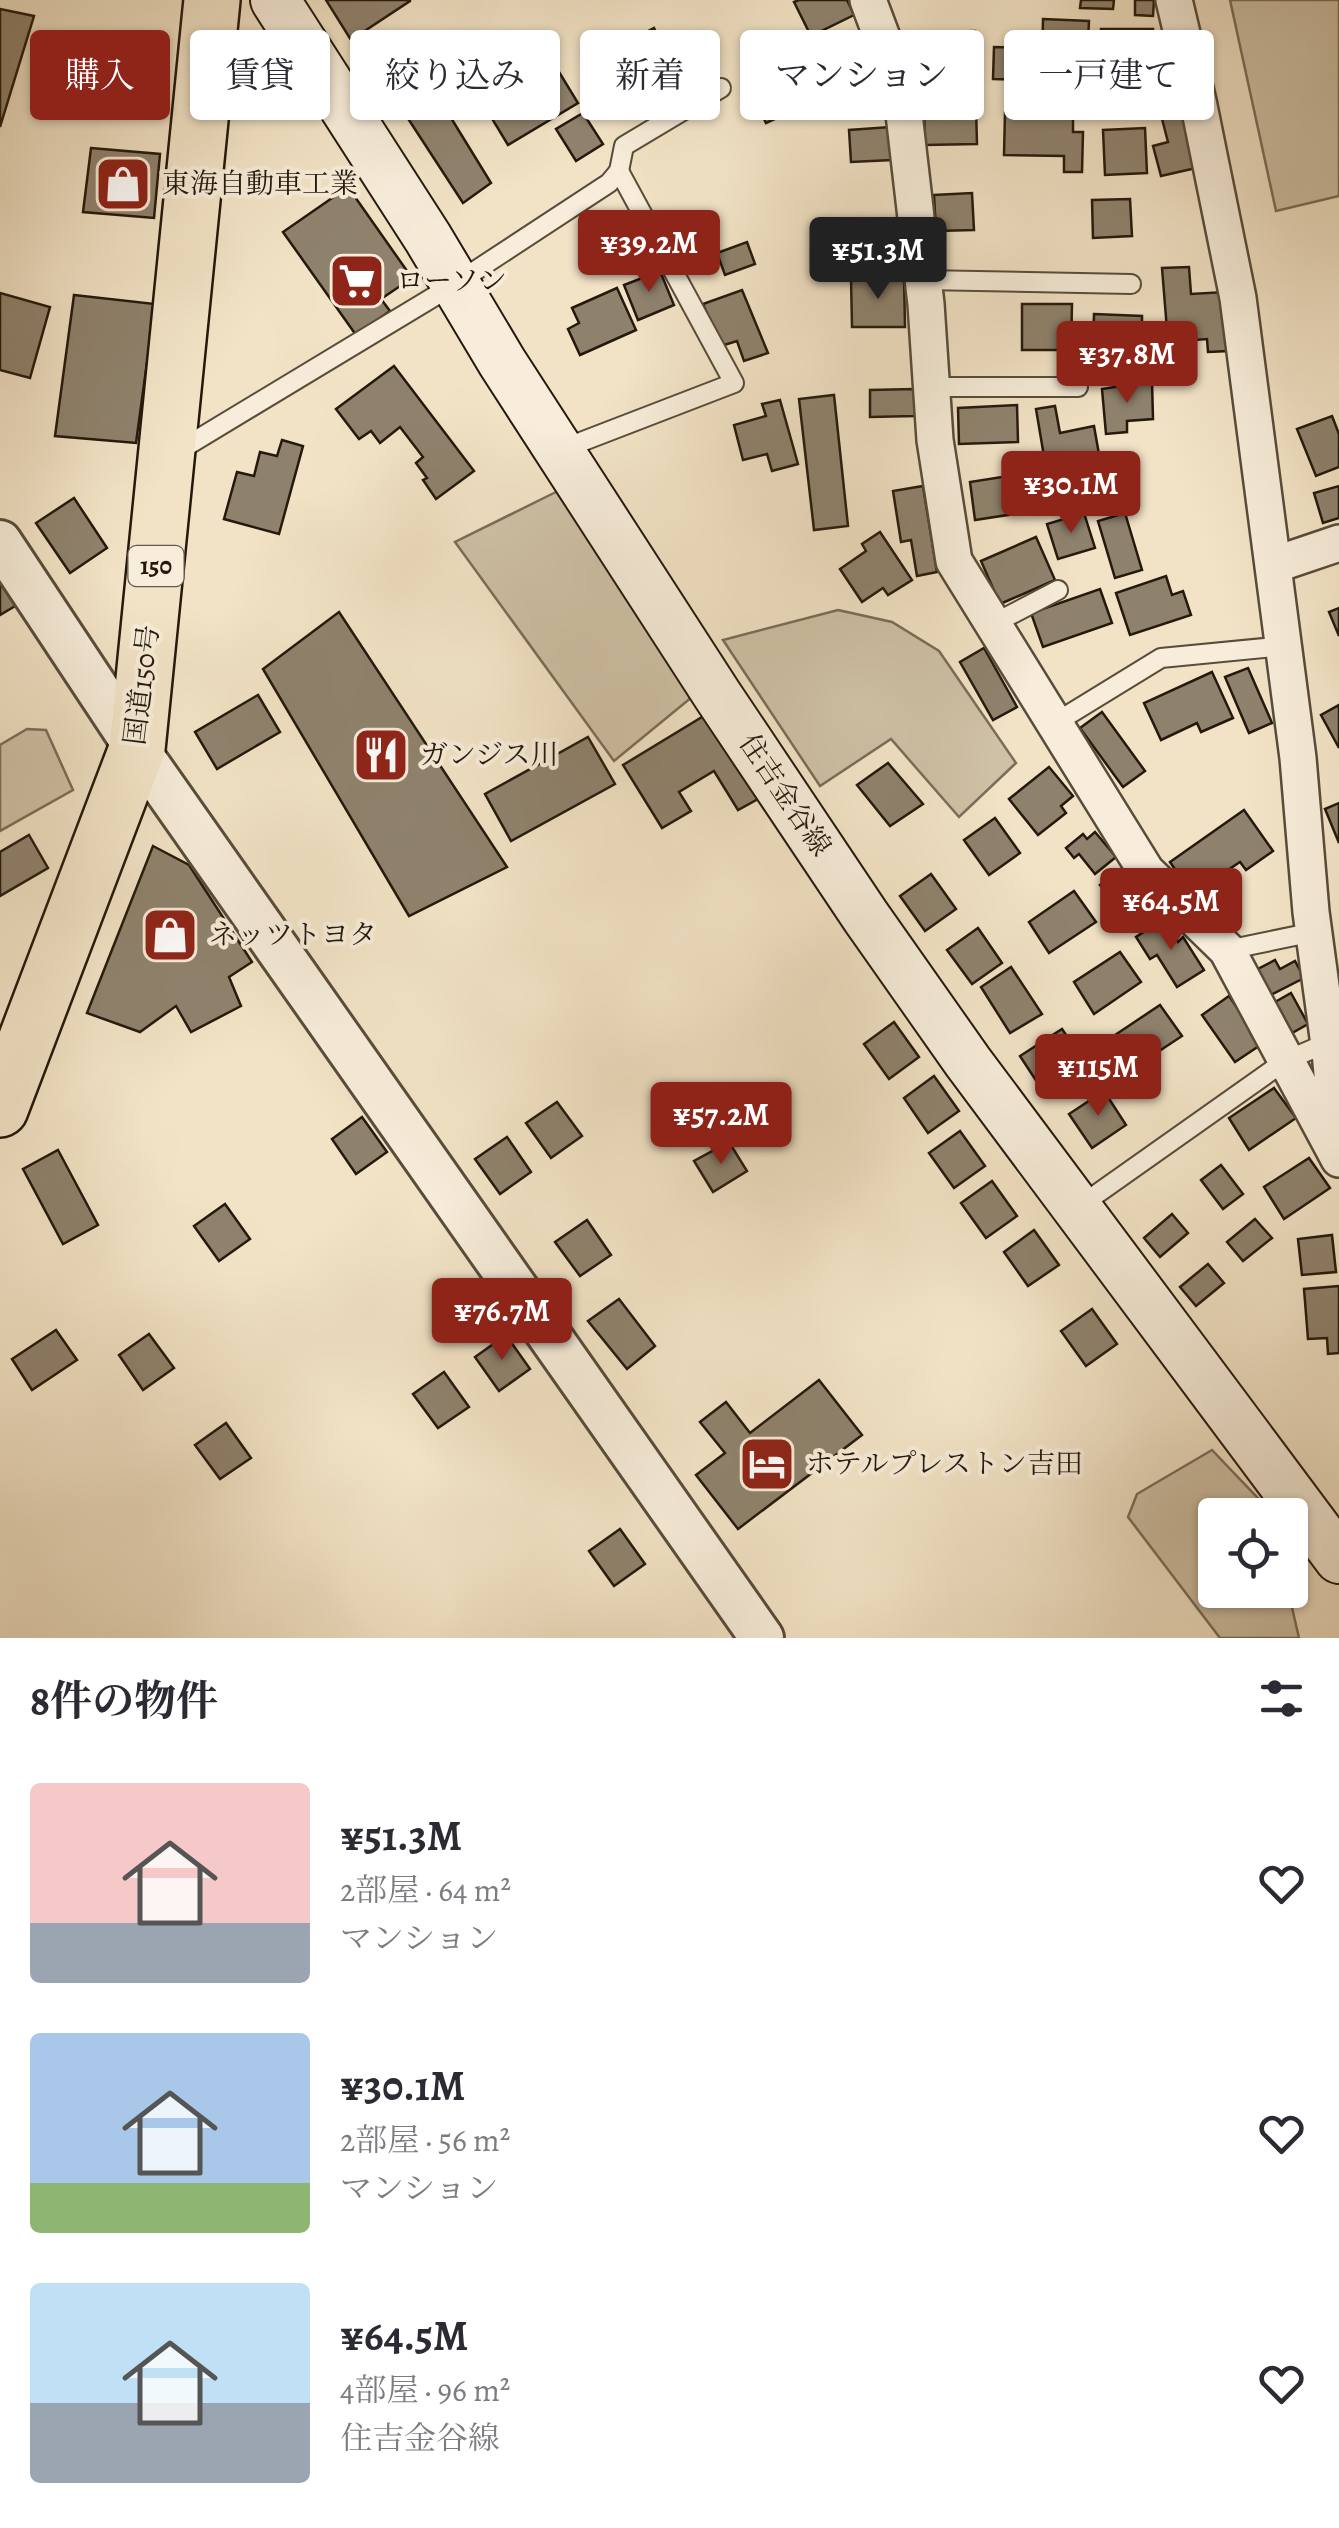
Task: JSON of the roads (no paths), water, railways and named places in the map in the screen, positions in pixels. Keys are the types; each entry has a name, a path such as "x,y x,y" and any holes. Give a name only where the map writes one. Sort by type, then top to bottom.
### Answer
{"highway":[{"name":"国道150号","path":"0,1109 137,749 212,0"}],"main road":[{"name":"住吉金谷線","path":"275,0 418,222 502,362 857,903 968,1062 1339,1559"}],"street":[{"path":"868,0 901,88 923,280 935,440 954,561 1146,871 1227,950 1339,1159"},
{"path":"1174,0 1238,298 1322,914 1339,1146"},
{"path":"0,542 137,749 762,1638"},
{"path":"1274,565 1339,543"}],"lane":[{"path":"166,458 455,284 609,182 618,171 624,146 721,88"},
{"path":"559,450 734,383 618,171"},
{"path":"923,280 1131,284"},
{"path":"931,386 1078,386"},
{"path":"993,624 1058,590"},
{"path":"1054,723 1161,658 1284,646"},
{"path":"1227,950 1322,914"},
{"path":"1077,1208 1286,1060 1329,1042"}],"place":[{"name":"東海自動車工業","path":"123,184"},
{"name":"ローソン","path":"357,281"},
{"name":"ガンジス川","path":"381,755"},
{"name":"ネッツトヨタ","path":"170,935"},
{"name":"ホテルプレストン吉田","path":"767,1464"}]}
